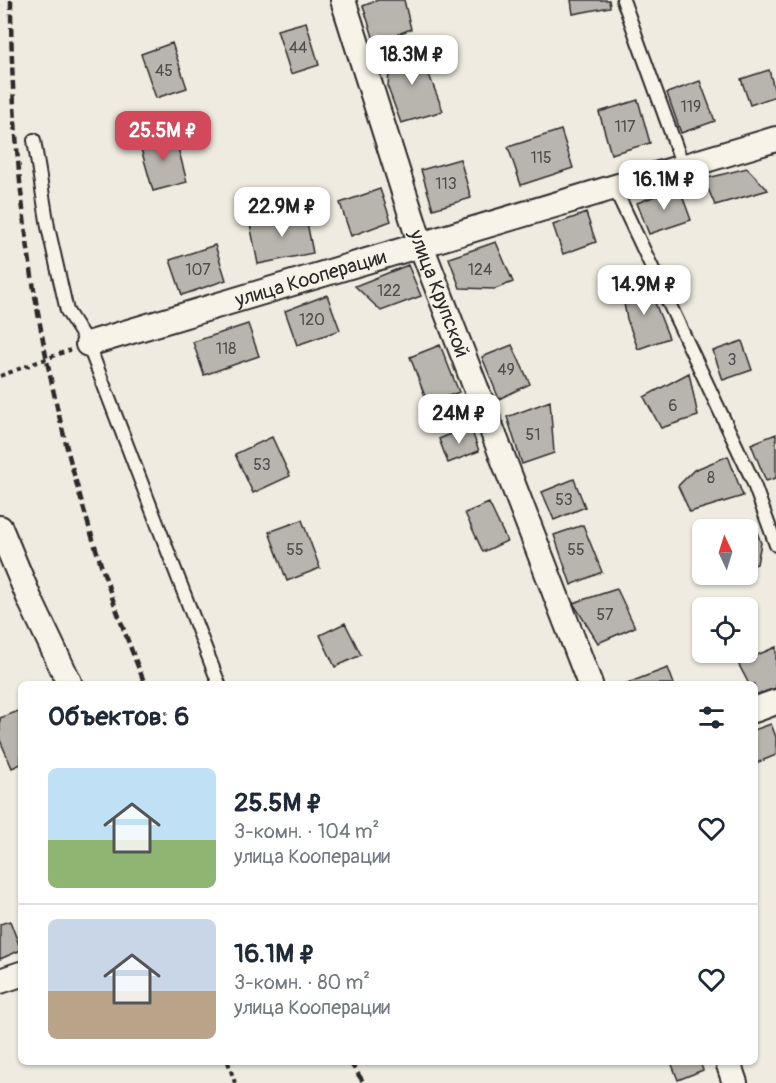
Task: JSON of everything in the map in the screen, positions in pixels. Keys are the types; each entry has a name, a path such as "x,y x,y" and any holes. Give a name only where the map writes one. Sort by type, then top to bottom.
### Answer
{"street":[{"name":"улица Крупской","path":"343,0 420,243 589,681"},
{"name":"улица Кооперации","path":"88,344 420,243 776,140"},
{"path":"0,528 30,600 69,681"},
{"path":"758,709 776,702"},
{"path":"0,981 18,975"},
{"path":"729,1065 735,1083"}],"lane":[{"path":"623,0 683,166"},
{"path":"34,140 48,227 67,311 88,344 218,681"},
{"path":"614,187 752,479 776,545"}],"path":[{"path":"0,376 88,344"},
{"path":"229,1065 235,1083"}],"building":[{"path":"378,0 404,0 411,29 375,43 363,6"},
{"path":"571,0 609,0 610,7 573,14"},
{"path":"306,22 319,65 291,74 277,30"},
{"path":"172,43 187,88 156,98 141,54"},
{"path":"418,46 443,111 401,123 388,88 390,54"},
{"path":"769,70 776,96 750,105 741,79"},
{"path":"700,81 715,121 681,133 667,93"},
{"path":"638,100 650,143 611,154 599,112"},
{"path":"561,130 573,168 521,185 508,147"},
{"path":"174,132 187,182 153,191 139,142"},
{"path":"460,159 471,198 433,209 421,170"},
{"path":"747,168 768,190 715,205 704,179"},
{"path":"679,187 691,220 649,234 637,203"},
{"path":"380,189 391,221 351,236 340,203"},
{"path":"305,212 313,253 258,264 250,224"},
{"path":"586,213 596,242 563,254 553,225"},
{"path":"496,242 513,282 495,289 460,288 449,258"},
{"path":"215,245 226,280 182,295 170,260"},
{"path":"408,265 421,296 381,311 355,286"},
{"path":"646,280 669,338 638,349 627,319 622,293"},
{"path":"327,295 340,330 297,345 285,311"},
{"path":"248,324 259,356 204,375 193,342"},
{"path":"742,341 752,370 723,380 713,351"},
{"path":"440,345 459,392 428,404 410,357"},
{"path":"512,345 530,384 499,399 482,357"},
{"path":"689,373 698,416 661,428 644,397"},
{"path":"550,401 554,453 522,464 507,417"},
{"path":"470,426 479,451 448,463 439,439"},
{"path":"776,434 776,478 766,481 751,444"},
{"path":"272,437 290,476 253,493 235,454"},
{"path":"728,456 743,496 690,512 678,486 694,470"},
{"path":"574,479 585,507 554,520 542,492"},
{"path":"489,503 507,541 483,552 465,513"},
{"path":"302,520 320,568 287,581 269,532"},
{"path":"583,525 602,572 571,585 554,535"},
{"path":"758,535 761,543 758,559"},
{"path":"617,589 635,627 598,643 573,603"},
{"path":"345,623 361,655 335,667 320,635"},
{"path":"776,647 776,688 758,694 758,681 747,681 738,663 758,663 758,655"},
{"path":"668,668 673,681 633,681"},
{"path":"18,711 18,765 12,768 0,740 0,718"},
{"path":"771,724 776,737 776,755 758,762 758,729"},
{"path":"10,921 18,942 18,951 0,959 0,924"},
{"path":"672,1065 701,1065 703,1070 678,1080"}],"railway":[{"path":"11,0 13,88 19,176 30,263 45,349 63,434 87,518 114,602 144,681"},
{"path":"352,1065 364,1083"}]}
